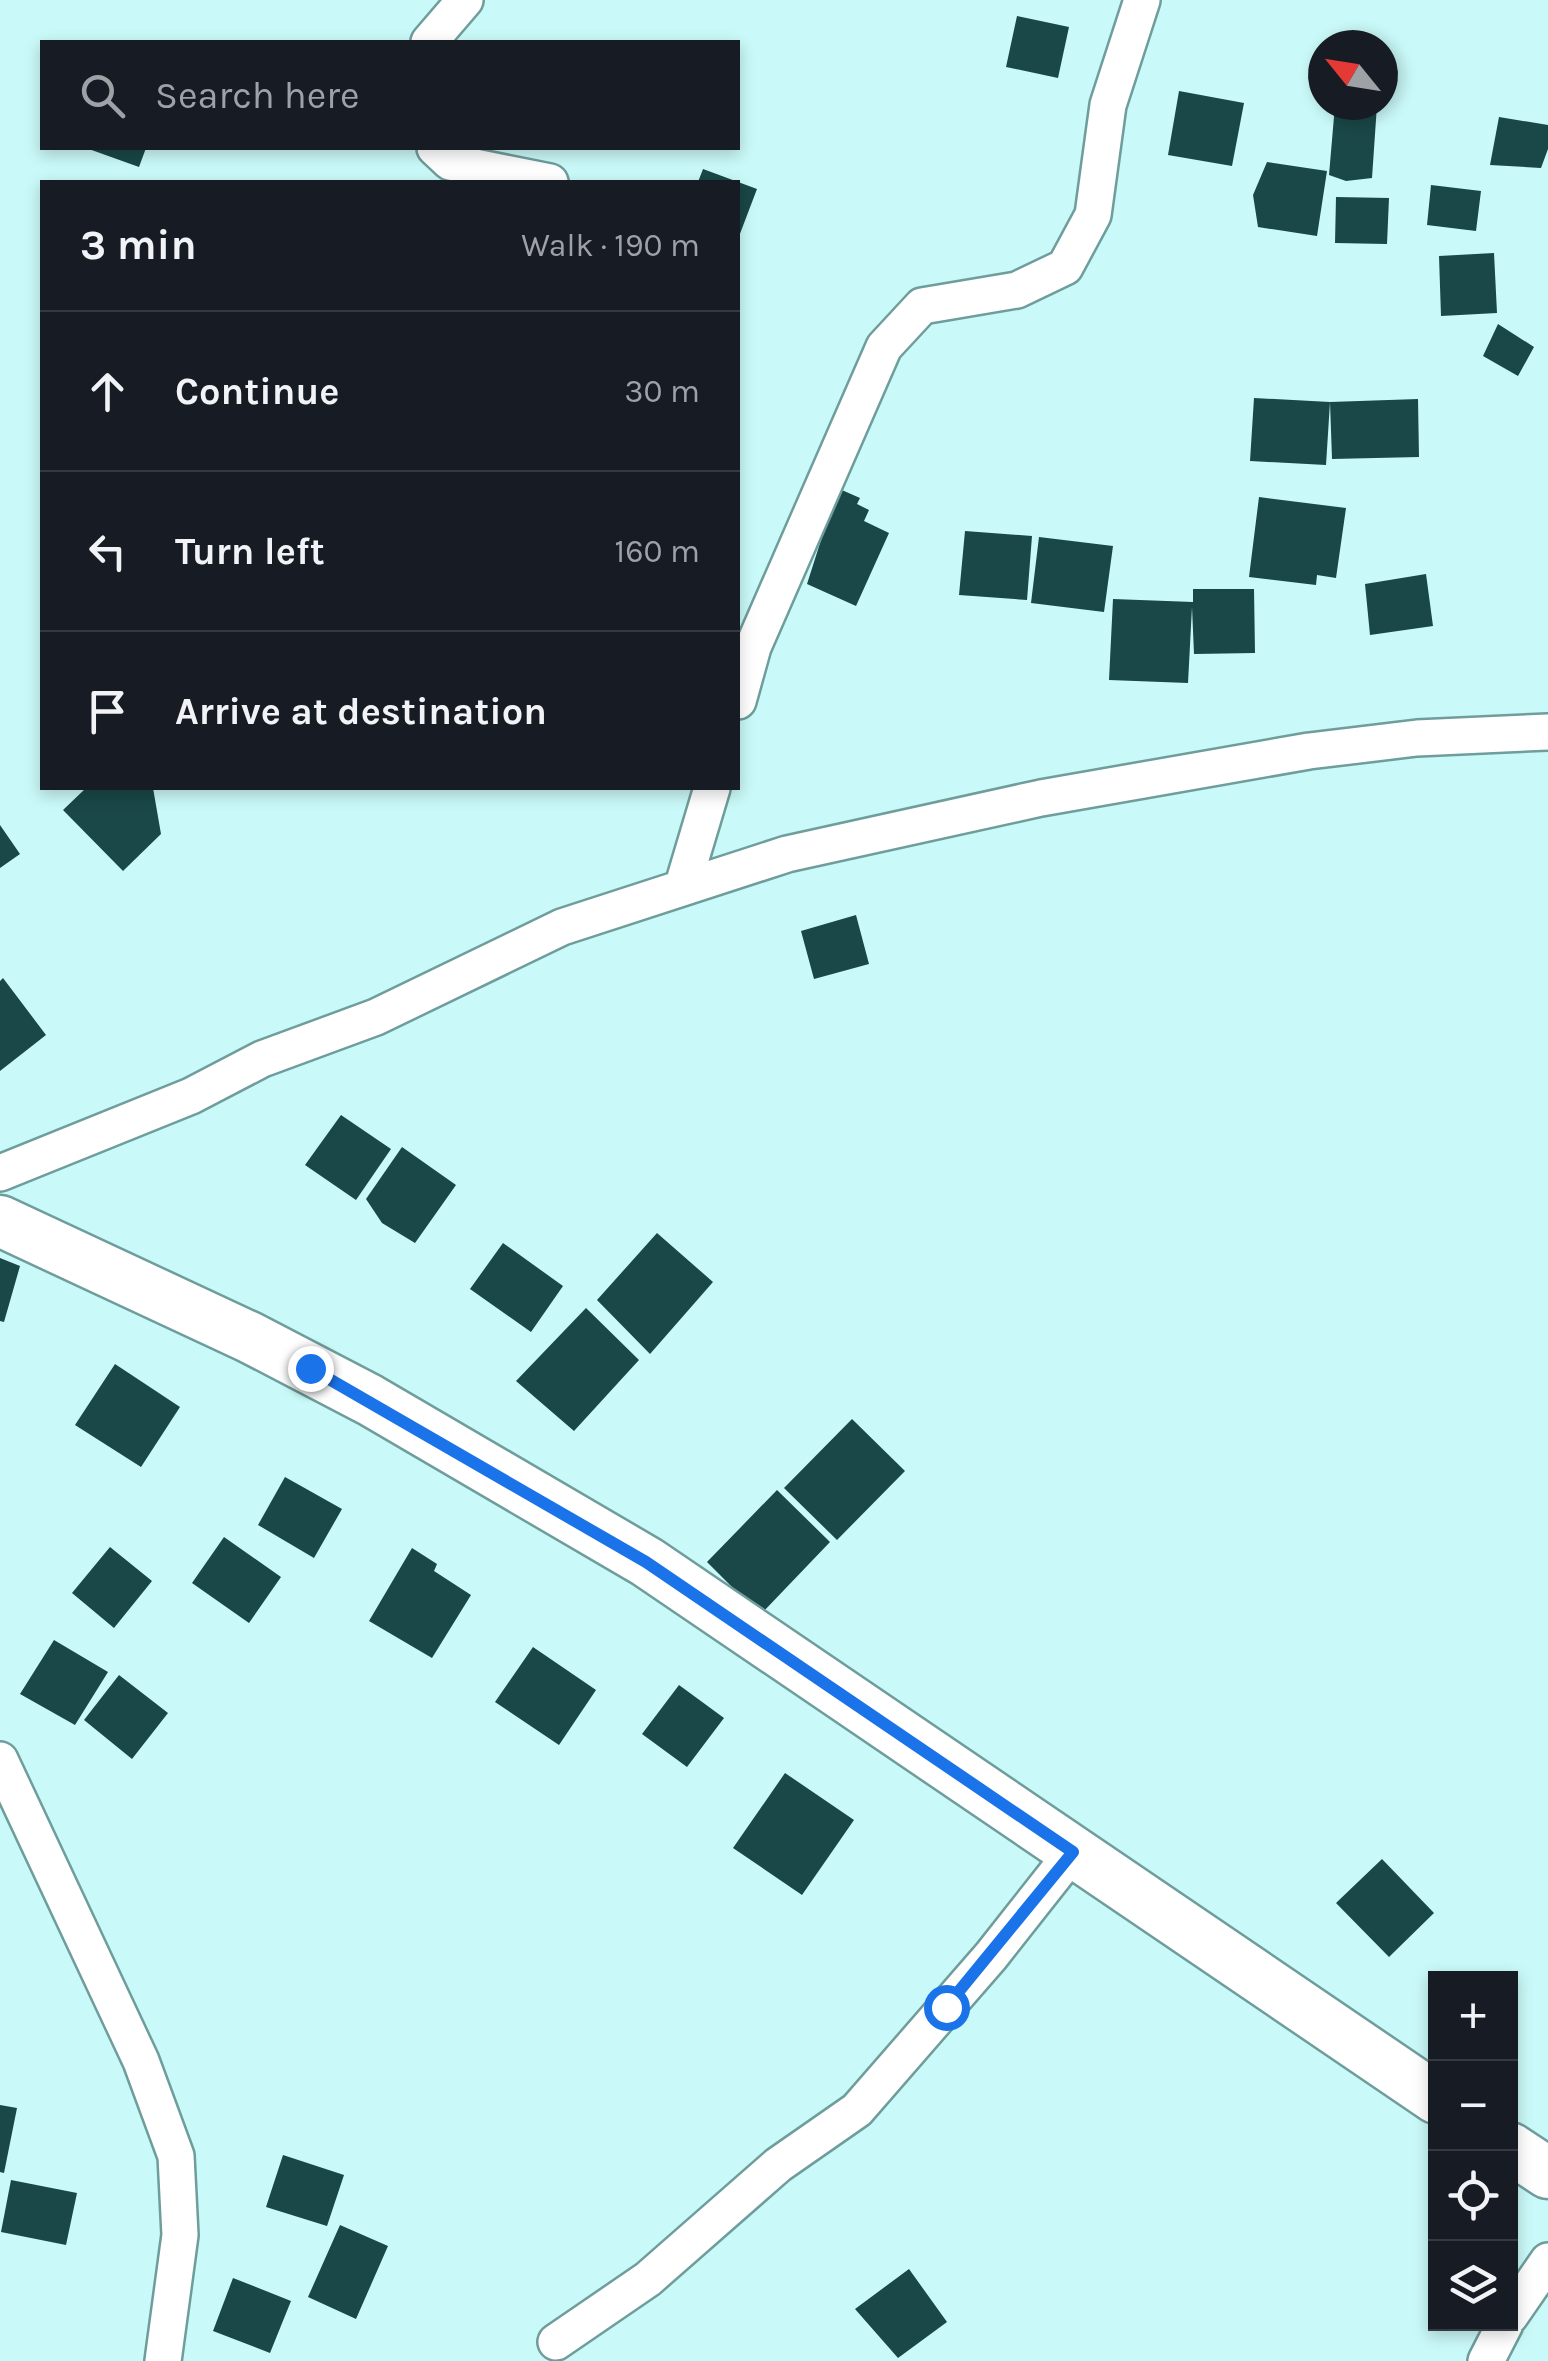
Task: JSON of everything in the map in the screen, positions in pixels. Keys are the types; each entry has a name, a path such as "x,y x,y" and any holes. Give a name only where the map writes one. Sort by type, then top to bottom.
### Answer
{"street":[{"path":"431,40 465,0"},
{"path":"740,683 745,639 884,346 922,306 1017,290 1066,267 1092,215 1108,105 1142,0"},
{"path":"437,150 450,162 540,180"},
{"path":"0,1172 190,1096 262,1059 376,1017 562,927 683,885 892,828 1170,774 1417,738 1548,732"},
{"path":"683,885 711,790"},
{"path":"0,1221 249,1337 556,1506 646,1562 1428,2093"},
{"path":"0,1760 134,2045 176,2156 180,2235 163,2361"},
{"path":"556,2342 648,2279 778,2165 857,2110 991,1956 1073,1852"},
{"path":"1515,2151 1548,2173"},
{"path":"1518,2305 1548,2262"},
{"path":"1486,2361 1501,2331"}],"building":[{"path":"1017,16 1069,27 1058,78 1006,67"},
{"path":"1179,91 1244,103 1232,166 1168,155"},
{"path":"1499,117 1548,125 1548,149 1541,168 1490,165"},
{"path":"1334,120 1376,120 1372,178 1346,181 1329,175"},
{"path":"92,150 145,150 139,167"},
{"path":"1267,162 1327,171 1317,236 1258,227 1253,195"},
{"path":"703,169 733,180 699,180"},
{"path":"740,183 757,189 740,234"},
{"path":"1431,185 1481,191 1476,231 1427,225"},
{"path":"1336,197 1389,198 1387,244 1335,243"},
{"path":"1494,253 1497,313 1441,316 1439,256"},
{"path":"1498,324 1534,347 1518,376 1483,356"},
{"path":"1254,398 1330,402 1326,465 1250,461"},
{"path":"1418,399 1419,457 1332,459 1330,402"},
{"path":"835,487 860,498 857,504 869,510 864,521 889,533 856,606 807,584 822,537 814,532"},
{"path":"1259,497 1346,508 1336,578 1317,575 1316,585 1249,577"},
{"path":"965,531 1032,536 1027,600 959,595"},
{"path":"1039,537 1113,546 1104,612 1031,603"},
{"path":"1426,574 1433,626 1370,635 1365,584"},
{"path":"1193,589 1254,589 1255,653 1194,654 1192,607 1188,683 1109,680 1113,599 1193,602"},
{"path":"84,790 153,790 161,834 123,871 63,810"},
{"path":"0,825 20,854 0,868"},
{"path":"856,915 869,964 814,979 801,931"},
{"path":"3,978 46,1035 0,1071 0,981"},
{"path":"341,1115 391,1149 356,1200 305,1165"},
{"path":"402,1147 456,1185 415,1243 382,1223 366,1199"},
{"path":"657,1233 713,1282 650,1354 597,1300"},
{"path":"503,1243 563,1286 531,1332 470,1289"},
{"path":"0,1258 20,1266 4,1322 0,1321"},
{"path":"586,1308 639,1360 574,1431 516,1381"},
{"path":"115,1364 180,1407 141,1467 75,1425"},
{"path":"852,1419 905,1471 837,1540 784,1488"},
{"path":"285,1477 342,1509 314,1558 258,1525"},
{"path":"777,1490 830,1542 760,1615 707,1562"},
{"path":"224,1537 281,1577 249,1623 192,1583"},
{"path":"110,1547 152,1581 114,1628 72,1593"},
{"path":"412,1548 437,1564 434,1571 471,1595 432,1658 369,1621"},
{"path":"54,1640 108,1672 75,1725 20,1694"},
{"path":"533,1647 596,1690 559,1745 495,1702"},
{"path":"119,1675 168,1713 132,1759 84,1720"},
{"path":"679,1685 724,1718 687,1767 642,1734"},
{"path":"785,1773 854,1820 802,1895 733,1848"},
{"path":"1382,1859 1434,1913 1389,1957 1336,1903"},
{"path":"0,2105 17,2108 4,2173 0,2172"},
{"path":"283,2155 344,2175 327,2226 266,2207"},
{"path":"11,2180 77,2193 66,2245 1,2232"},
{"path":"340,2225 388,2246 356,2319 308,2297"},
{"path":"909,2269 947,2322 898,2358 855,2309"},
{"path":"233,2278 291,2301 270,2353 213,2331"}],"route":[{"path":"310,1368 556,1506 646,1562 1073,1852 946,2007"}]}
